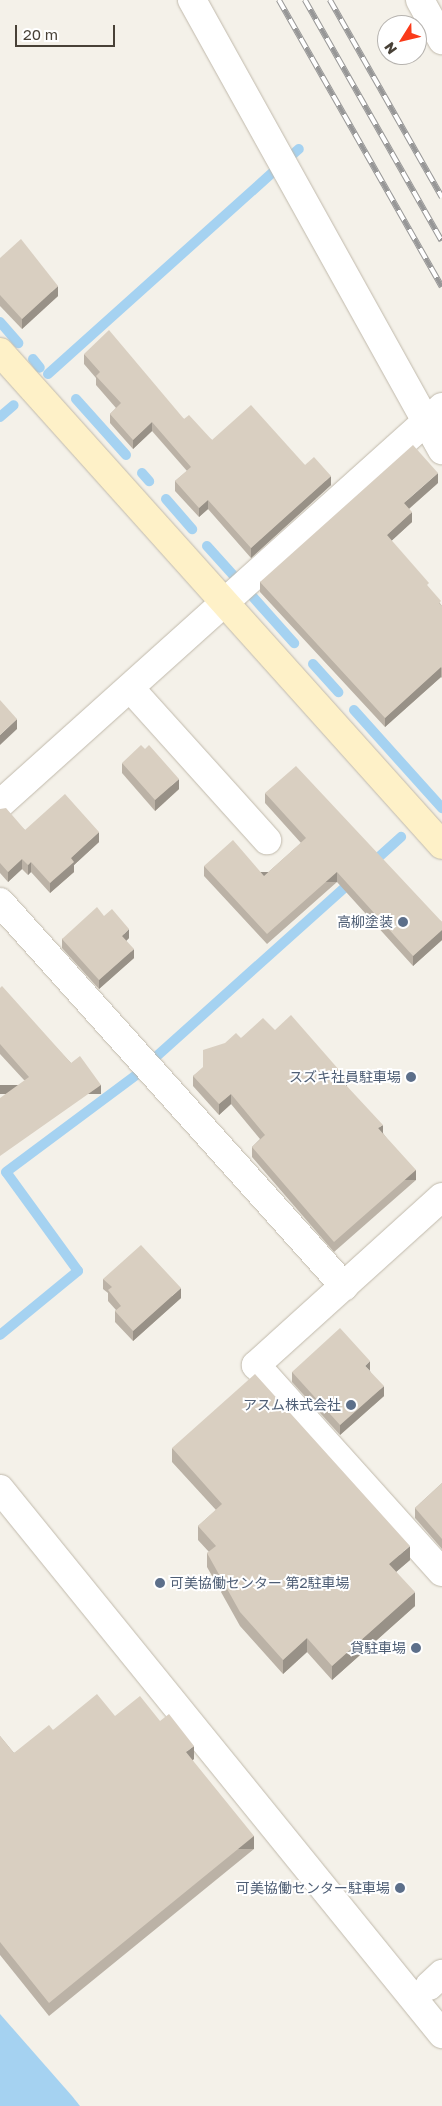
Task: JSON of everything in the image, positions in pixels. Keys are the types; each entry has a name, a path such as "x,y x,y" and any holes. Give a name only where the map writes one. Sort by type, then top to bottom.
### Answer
{"street":[{"path":"192,0 434,414 442,450"},
{"path":"420,0 442,40"},
{"path":"0,352 442,845"},
{"path":"0,804 434,414"},
{"path":"130,688 266,840"},
{"path":"0,902 344,1286"},
{"path":"442,1197 256,1365 442,1572"},
{"path":"0,1489 442,2034"}],"water":[{"path":"0,2014 72,2096 80,2106 0,2106"}],"building":[{"path":"21,239 58,286 22,319 0,295 0,258"},
{"path":"109,330 184,419 189,415 212,440 251,405 305,465 314,457 331,476 251,548 208,500 199,508 175,481 191,467 152,422 133,440 110,414 121,403 96,376 100,372 84,354"},
{"path":"413,445 438,473 404,503 412,512 387,535 429,583 427,585 441,601 439,603 442,606 442,668 385,718 260,582"},
{"path":"0,700 17,719 0,735"},
{"path":"141,745 145,749 149,745 179,779 155,800 122,763"},
{"path":"296,766 442,922 442,930 413,956 337,872 267,934 204,866 233,840 264,876 306,838 265,793"},
{"path":"65,794 99,832 71,858 74,862 50,883 31,862 28,865 22,859 8,872 0,863 0,809 6,808 25,830"},
{"path":"97,907 104,916 112,909 129,929 122,936 134,949 99,980 62,939"},
{"path":"2,986 71,1063 80,1056 101,1085 0,1156 0,1098 29,1077 0,1044 0,988"},
{"path":"291,1015 347,1079 344,1083 383,1125 378,1128 416,1170 334,1242 252,1147 265,1135 231,1094 219,1104 193,1076 203,1067 203,1050 225,1043 236,1033 241,1038 263,1018 275,1030"},
{"path":"141,1245 181,1288 133,1331 115,1311 121,1306 108,1290 112,1287 103,1279"},
{"path":"340,1328 370,1361 365,1366 384,1386 340,1425 292,1372"},
{"path":"255,1374 410,1546 389,1564 415,1592 332,1666 307,1638 283,1660 240,1612 207,1553 216,1546 198,1526 222,1504 172,1448"},
{"path":"442,1483 442,1539 415,1508"},
{"path":"97,1694 115,1716 140,1696 160,1721 169,1714 194,1746 186,1752 254,1836 49,2003 0,1942 0,1736 14,1753 49,1725 53,1730"}],"waterway":[{"path":"292,155 299,149"},
{"path":"48,374 275,170"},
{"path":"0,322 18,343"},
{"path":"33,359 40,368"},
{"path":"76,399 126,455"},
{"path":"0,417 14,405"},
{"path":"142,473 149,481"},
{"path":"166,499 192,529"},
{"path":"207,546 233,575"},
{"path":"253,597 294,643"},
{"path":"313,664 338,692"},
{"path":"354,710 442,808"},
{"path":"370,865 401,837"},
{"path":"158,1055 352,881"},
{"path":"0,1335 78,1271 6,1172 136,1075"}],"railway":[{"path":"279,0 442,287"},
{"path":"305,0 442,241"},
{"path":"330,0 442,197"}],"place":[{"name":"高柳塗装","path":"403,922"},
{"name":"スズキ社員駐車場","path":"411,1077"},
{"name":"アスム株式会社","path":"351,1405"},
{"name":"可美協働センター 第2駐車場","path":"160,1583"},
{"name":"貸駐車場","path":"416,1648"},
{"name":"可美協働センター駐車場","path":"400,1888"}]}
